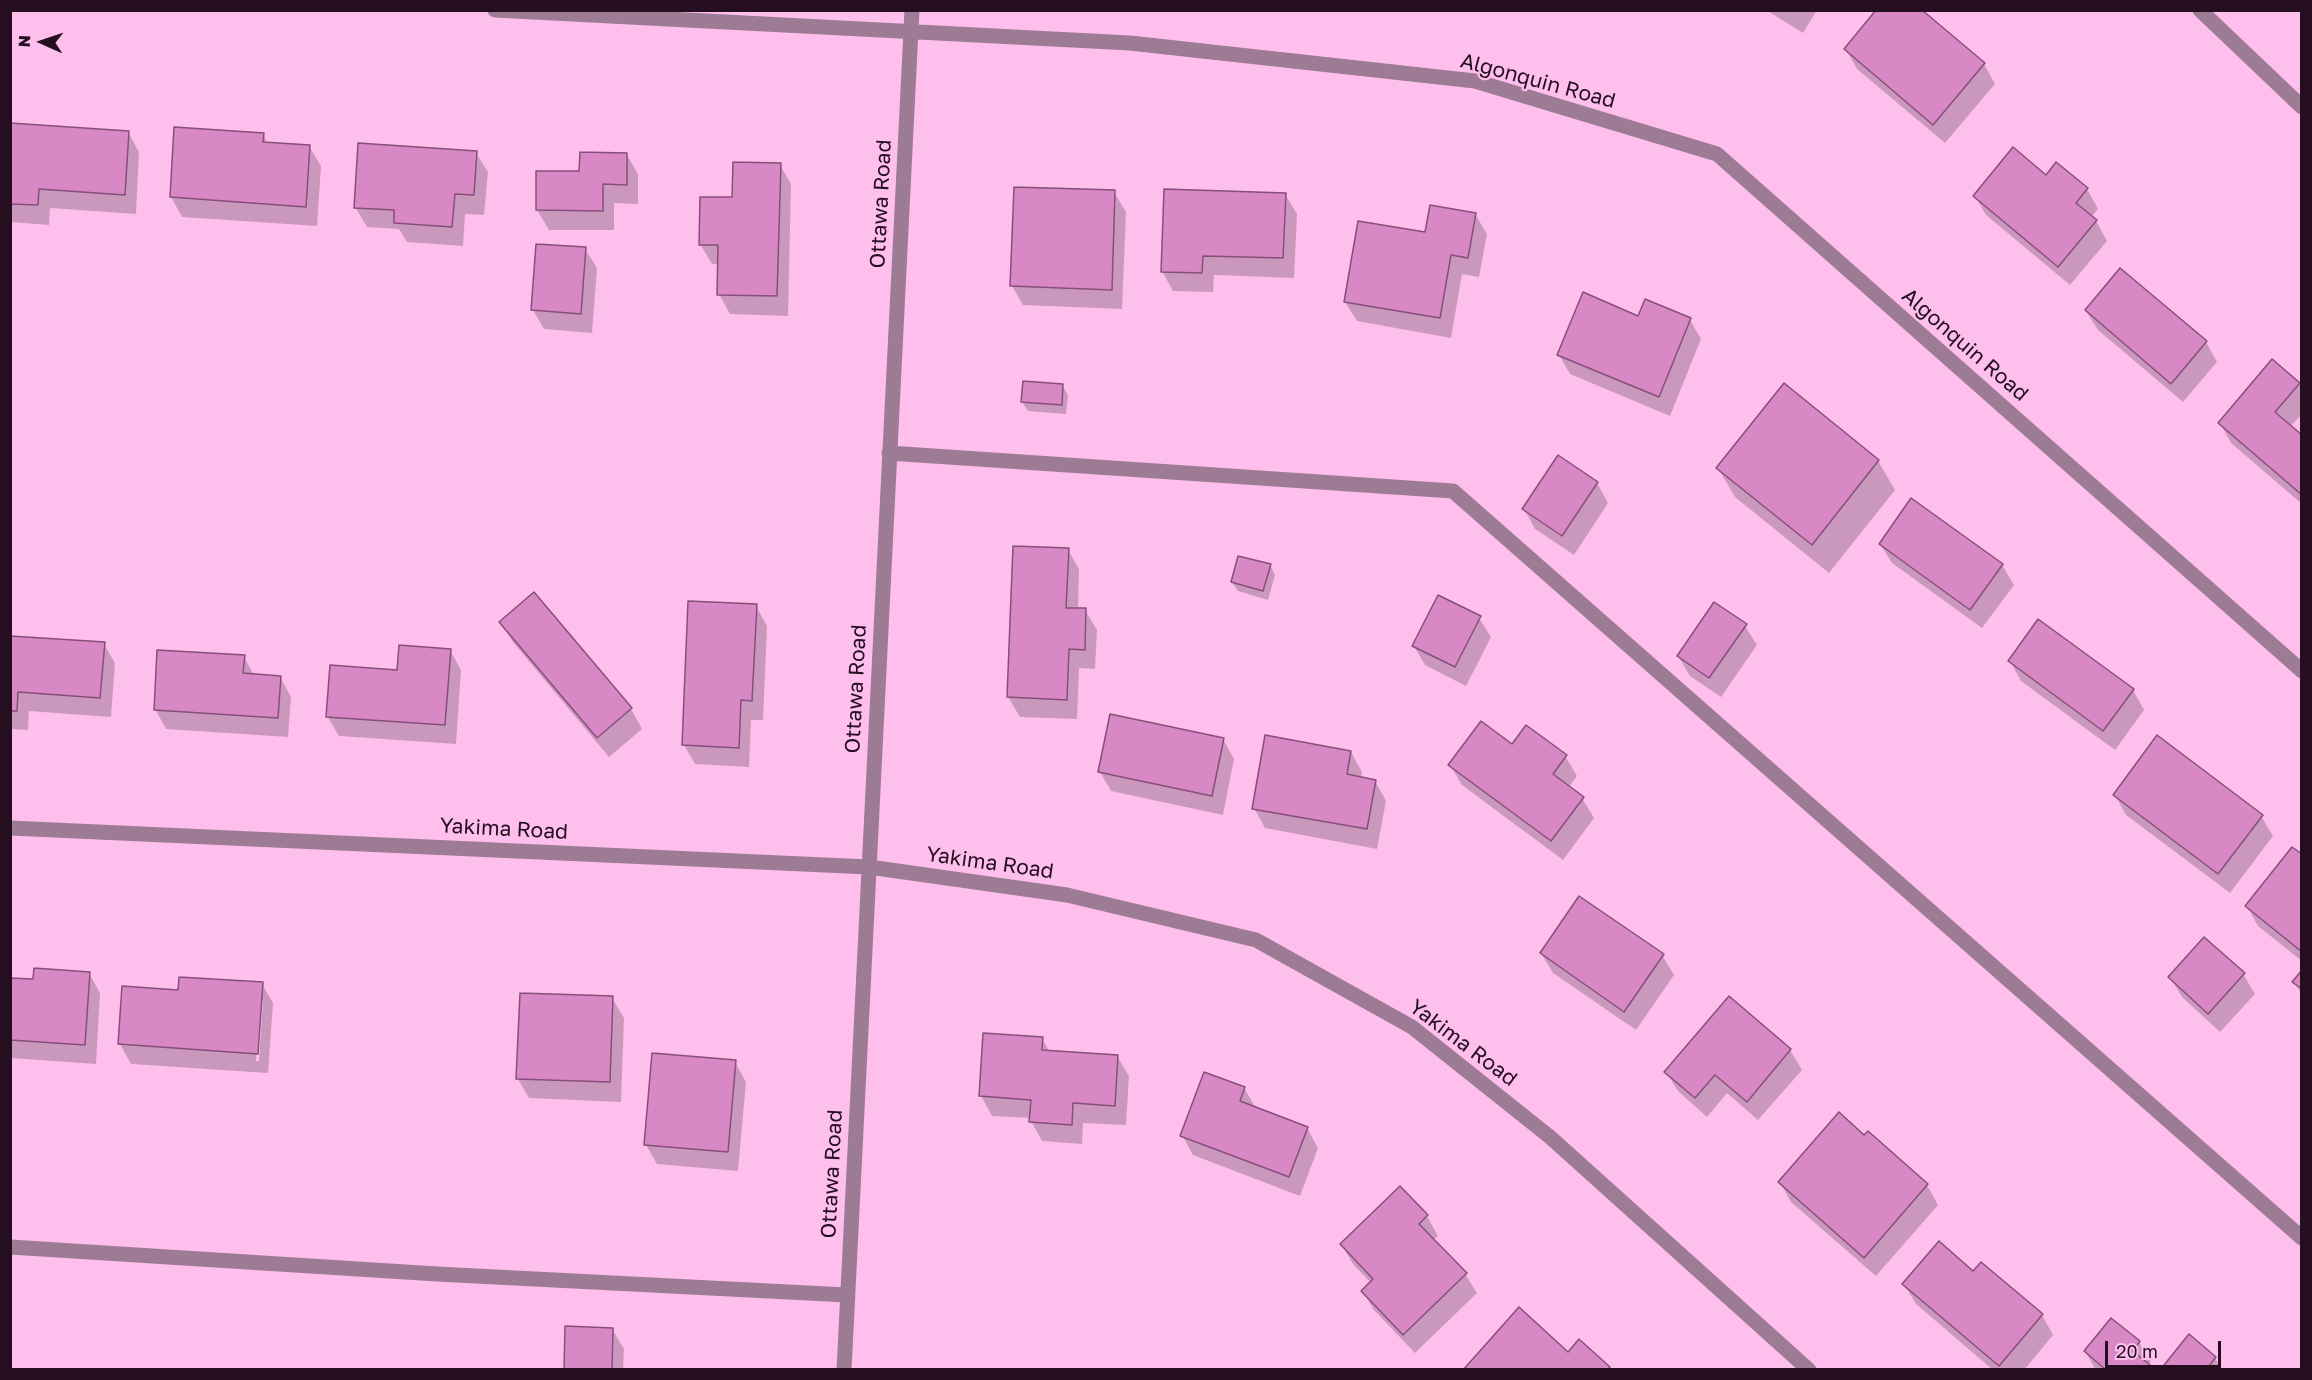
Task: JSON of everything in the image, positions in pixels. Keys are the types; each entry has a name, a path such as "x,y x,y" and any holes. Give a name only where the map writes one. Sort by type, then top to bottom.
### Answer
{"street":[{"name":"Algonquin Road","path":"495,10 1130,44 1475,81 1717,154 2301,671"},
{"name":"Ottawa Road","path":"844,1370 912,10"},
{"path":"2200,10 2301,106"},
{"path":"889,453 1453,490 2301,1238"},
{"name":"Yakima Road","path":"10,828 869,867 1067,895 1256,940 1412,1027 1550,1137 1809,1370"},
{"path":"10,1247 413,1272 848,1295"}],"building":[{"path":"1876,10 1922,10 1985,63 1933,125 1844,49"},
{"path":"10,123 129,131 125,195 39,189 38,205 10,204"},
{"path":"174,127 264,133 263,142 310,145 306,207 170,197"},
{"path":"358,143 477,151 474,195 455,194 452,227 394,223 394,210 354,208"},
{"path":"2013,147 2046,175 2056,162 2088,188 2076,203 2097,220 2058,267 1973,196"},
{"path":"580,152 627,153 627,185 603,184 603,211 536,210 536,171 579,171"},
{"path":"733,162 781,163 777,296 717,295 718,245 699,245 700,197 732,197"},
{"path":"1014,187 1115,190 1112,290 1010,286"},
{"path":"1164,189 1286,193 1283,258 1203,256 1202,273 1161,272"},
{"path":"1430,205 1476,213 1468,258 1451,255 1440,318 1344,302 1358,221 1425,232"},
{"path":"536,244 586,247 581,314 531,310"},
{"path":"2120,268 2207,341 2171,384 2085,310"},
{"path":"1583,292 1638,316 1645,299 1691,318 1659,397 1557,355"},
{"path":"2272,359 2300,383 2275,412 2302,435 2302,495 2218,423"},
{"path":"1023,381 1063,384 1062,405 1021,402"},
{"path":"1784,383 1879,460 1812,545 1716,468"},
{"path":"1558,455 1598,482 1562,536 1522,509"},
{"path":"1911,498 2003,564 1970,610 1879,544"},
{"path":"1013,546 1069,548 1066,608 1086,608 1085,650 1069,649 1067,700 1007,697"},
{"path":"1238,556 1271,564 1263,591 1231,582"},
{"path":"534,592 632,708 597,738 499,622"},
{"path":"1438,595 1481,616 1455,667 1412,646"},
{"path":"688,601 757,604 752,701 741,700 739,748 682,745"},
{"path":"1714,602 1747,624 1709,678 1677,656"},
{"path":"2038,619 2134,689 2103,731 2008,661"},
{"path":"10,636 105,642 100,698 18,692 17,711 10,711"},
{"path":"399,645 451,649 445,725 326,717 330,665 397,670"},
{"path":"157,650 245,655 243,673 281,676 278,718 154,710"},
{"path":"1110,714 1224,738 1212,796 1098,772"},
{"path":"1481,721 1512,744 1526,725 1567,755 1553,774 1584,797 1551,841 1448,765"},
{"path":"1265,735 1351,751 1347,774 1376,780 1367,829 1252,809"},
{"path":"2157,735 2263,815 2218,874 2113,795"},
{"path":"2292,847 2302,854 2302,952 2245,906"},
{"path":"1579,896 1664,954 1624,1012 1540,953"},
{"path":"2204,937 2245,973 2208,1014 2168,977"},
{"path":"34,968 90,972 85,1045 10,1040 10,978 33,979"},
{"path":"2302,970 2302,989 2292,982"},
{"path":"179,977 263,982 258,1054 118,1044 122,986 178,990"},
{"path":"520,993 613,996 610,1082 516,1079"},
{"path":"1729,996 1791,1049 1747,1102 1715,1075 1695,1098 1664,1072"},
{"path":"983,1033 1043,1037 1042,1050 1118,1055 1115,1106 1073,1103 1072,1125 1029,1122 1031,1100 979,1096"},
{"path":"652,1053 736,1060 728,1152 644,1145"},
{"path":"1204,1072 1245,1087 1240,1101 1308,1127 1289,1177 1180,1136"},
{"path":"1839,1112 1864,1135 1868,1131 1928,1184 1864,1258 1778,1182"},
{"path":"1400,1186 1428,1215 1419,1224 1467,1273 1403,1335 1361,1291 1373,1279 1340,1244"},
{"path":"1939,1241 1973,1271 1981,1262 2043,1314 1999,1366 1902,1284"},
{"path":"1519,1307 1568,1352 1579,1339 1610,1367 1607,1370 1463,1370"},
{"path":"2111,1318 2140,1341 2133,1351 2156,1370 2106,1370 2084,1351"},
{"path":"565,1326 613,1328 612,1370 564,1370"},
{"path":"2189,1334 2216,1357 2206,1370 2160,1370"}]}
